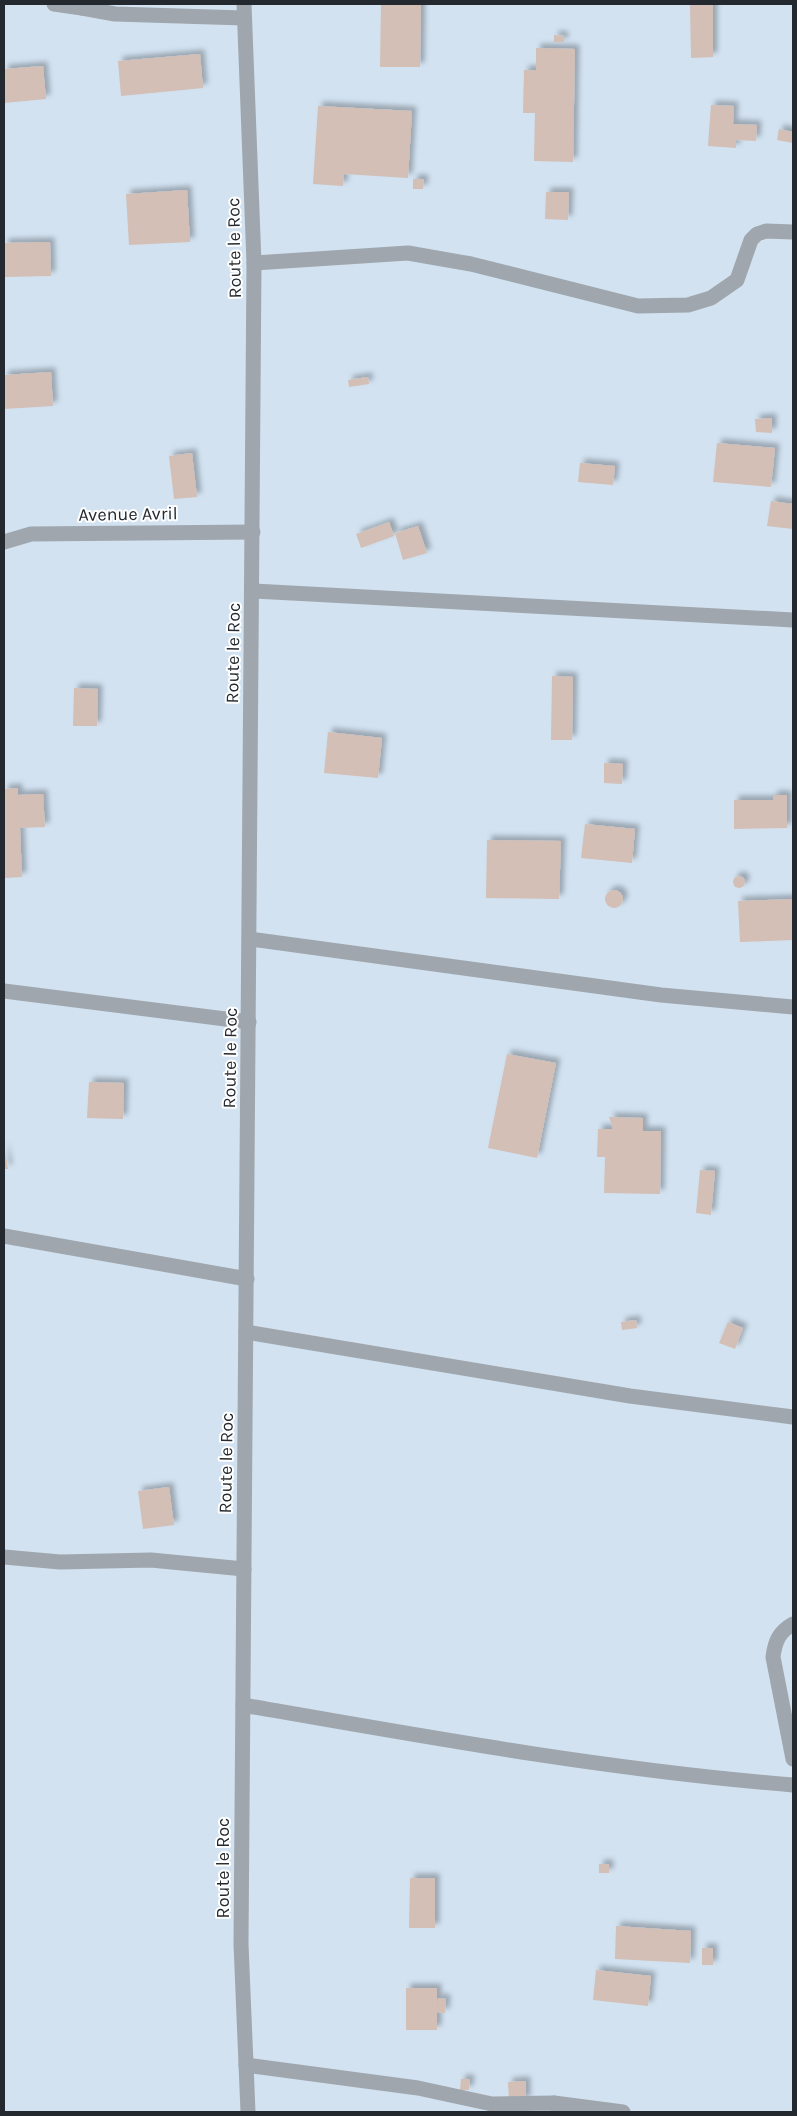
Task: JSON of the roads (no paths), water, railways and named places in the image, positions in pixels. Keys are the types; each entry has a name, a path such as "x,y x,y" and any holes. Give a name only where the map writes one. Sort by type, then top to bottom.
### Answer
{"street":[{"path":"54,4 82,6 115,14 244,11"},
{"name":"Route le Roc","path":"244,11 254,263 253,591 241,1944 248,2112"},
{"path":"254,263 408,253 471,264 638,306 688,305 711,298 737,280 751,240 758,234 766,231 793,232"},
{"name":"Avenue Avril","path":"4,542 31,534 253,532"},
{"path":"253,591 793,620"},
{"path":"250,939 662,995 793,1007"},
{"path":"4,991 249,1022"},
{"path":"4,1236 247,1279"},
{"path":"246,1332 630,1396 793,1417"},
{"path":"4,1557 60,1562 151,1560 244,1569"},
{"path":"793,1624 784,1629 776,1640 773,1657 793,1759"},
{"path":"243,1705 483,1747 698,1778 793,1785"},
{"path":"246,2065 418,2088 492,2104 623,2112"}]}
